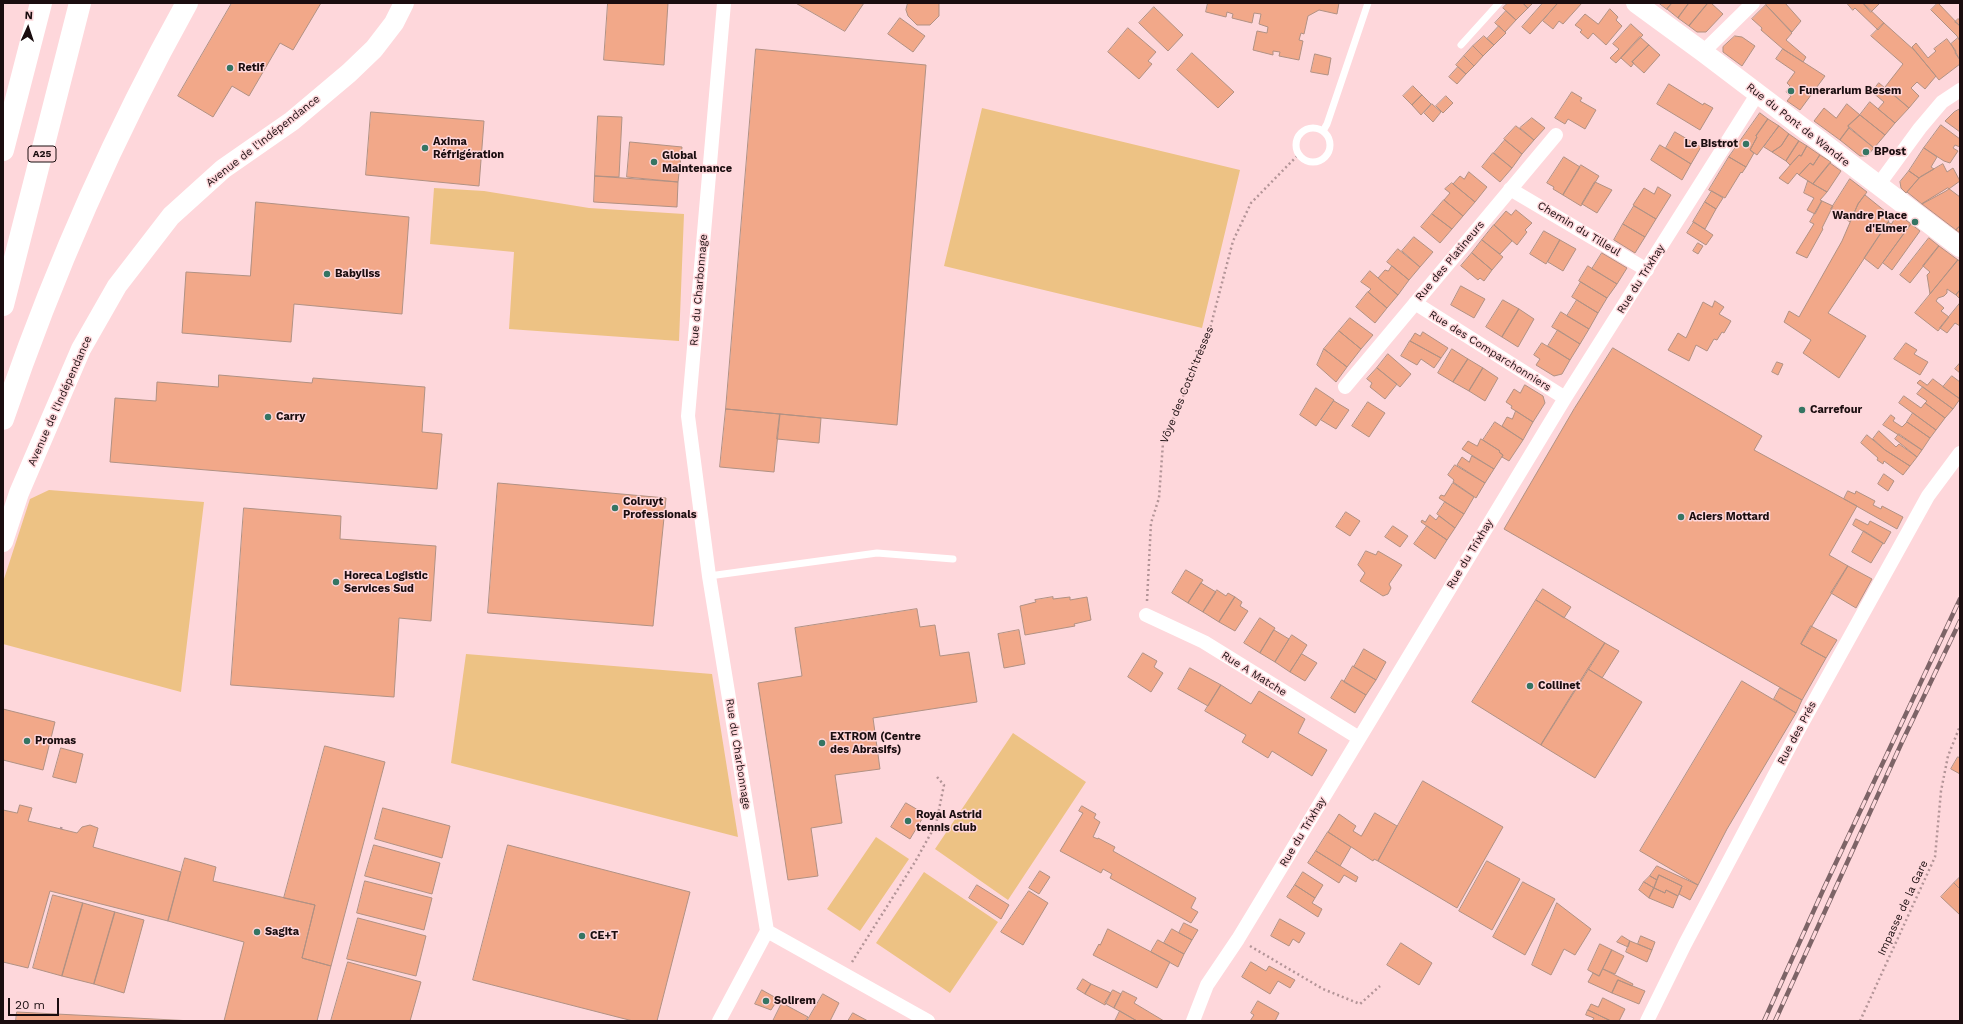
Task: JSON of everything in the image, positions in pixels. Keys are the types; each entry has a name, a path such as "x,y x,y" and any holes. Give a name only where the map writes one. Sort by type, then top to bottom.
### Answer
{"highway":[{"path":"3,150 41,3"},
{"name":"A25","path":"3,306 80,3"},
{"path":"3,419 43,310 87,203 141,90 187,3"}],"main road":[{"name":"Avenue de l'Indépendance","path":"3,542 19,493 81,350 117,286 171,216 211,179 292,121 349,74 374,49 394,23 404,3"},
{"name":"Rue du Pont de Wandre","path":"1636,3 1758,93 1855,168 1879,184 1960,247"}],"street":[{"name":"Rue du Charbonnage","path":"724,3 688,416 709,576 767,932"},
{"path":"1703,52 1750,4"},
{"path":"1879,184 1920,128 1942,102 1960,90"},
{"name":"Rue du Trixhay","path":"1193,1021 1207,985 1238,939 1565,398 1758,93"},
{"name":"Rue des Platineurs","path":"1345,387 1556,135"},
{"name":"Chemin du Tilleul","path":"1510,189 1647,270"},
{"name":"Rue des Comparchonniers","path":"1415,304 1565,398"},
{"name":"Rue des Prés","path":"1647,1021 1685,944 1800,727 1928,496 1960,453"},
{"name":"Rue A Matche","path":"1146,615 1204,642 1359,738"},
{"path":"719,1021 767,932 928,1021"}],"lane":[{"path":"1323,131 1327,124 1368,3"},
{"path":"1461,45 1499,3"},
{"path":"1313,128 1323,131 1329,139 1330,149 1325,158 1316,163 1306,161 1298,155 1295,147 1296,139 1303,131 1313,128"},
{"path":"709,576 877,553 953,559"}],"path":[{"name":"Vôye des Cotch'trèsses","path":"1146,615 1151,523 1159,498 1163,443 1207,340 1233,241 1251,203 1298,155"},
{"name":"Impasse de la Gare","path":"1860,1021 1935,857 1941,792 1948,756 1960,726"},
{"path":"844,974 915,862 936,824 944,785 937,776"},
{"path":"61,828 62,824"},
{"path":"1238,939 1323,989 1360,1004 1380,986"}],"shaded area":[{"path":"982,108 1240,170 1202,328 944,266"},
{"path":"434,188 484,191 589,208 684,214 679,341 509,329 514,252 430,244"},
{"path":"49,490 204,502 181,692 3,644 3,582 30,499"},
{"path":"466,654 712,674 738,837 451,763"},
{"path":"1013,733 1086,782 1008,900 935,849"},
{"path":"876,837 909,859 860,931 827,909"},
{"path":"924,872 998,922 950,993 876,943"}],"building":[{"name":"Retif","path":"232,3 321,3 293,50 280,43 249,96 232,86 213,117 178,96"},
{"path":"608,3 668,3 664,65 604,60"},
{"path":"796,3 864,3 845,31"},
{"path":"908,3 939,3 939,16 930,25 917,25 908,16 906,10"},
{"path":"1208,3 1339,3 1337,14 1319,10 1308,16 1304,34 1301,33 1299,40 1303,41 1299,60 1279,56 1280,52 1273,51 1273,55 1253,50 1257,31 1267,33 1268,27 1259,24 1261,14 1254,13 1252,23 1232,18 1233,14 1227,12 1226,17 1206,12"},
{"path":"1508,3 1523,3 1528,8 1516,20 1503,8"},
{"path":"1523,3 1533,3 1528,8"},
{"path":"1543,3 1558,3 1530,34 1522,27"},
{"path":"1558,3 1582,3 1563,24 1559,21 1553,29 1543,21"},
{"path":"1659,3 1672,3 1667,9"},
{"path":"1672,3 1689,3 1678,18 1667,9"},
{"path":"1689,3 1708,3 1689,26 1678,18"},
{"path":"1708,3 1711,3 1723,14 1706,32 1697,32 1689,26"},
{"path":"1768,3 1785,3 1801,21 1792,32 1766,5"},
{"path":"1847,3 1863,3 1884,23 1878,30 1855,8 1853,10"},
{"path":"1863,3 1880,3 1871,12"},
{"path":"1938,3 1960,26 1960,41 1957,36 1931,10"},
{"path":"1766,5 1792,33 1786,40 1806,57 1803,62 1783,49 1761,30 1762,28 1752,19"},
{"path":"1154,7 1183,35 1168,51 1139,23"},
{"path":"1610,9 1618,17 1616,20 1622,26 1606,45 1593,33 1588,39 1580,32 1582,30 1575,25 1585,14 1598,24"},
{"path":"1506,11 1516,20 1505,32 1495,23"},
{"path":"900,18 925,36 913,52 888,34"},
{"path":"1960,19 1960,26 1955,22"},
{"path":"1884,23 1914,50 1936,76 1925,89 1917,82 1911,88 1919,96 1909,108 1885,87 1903,64 1871,36"},
{"path":"1631,24 1643,35 1616,63 1610,58 1619,49 1613,44"},
{"path":"1499,26 1506,33 1494,45 1487,39"},
{"path":"1128,28 1156,52 1148,61 1152,64 1139,79 1108,52"},
{"path":"1484,36 1494,45 1483,56 1473,46"},
{"path":"1735,36 1742,37 1755,46 1742,66 1723,52 1723,47"},
{"path":"1640,37 1649,45 1632,62 1634,63 1631,67 1621,58"},
{"path":"1958,38 1960,41 1960,60 1951,44"},
{"path":"1947,39 1956,51 1955,53 1960,60 1960,64 1939,80 1912,47 1916,43 1928,58 1936,51 1934,49"},
{"path":"1649,45 1660,55 1644,73 1632,62"},
{"path":"1473,46 1483,56 1474,66 1464,56"},
{"path":"756,49 926,65 897,425 726,409"},
{"path":"1783,49 1825,76 1800,110 1787,101 1791,96 1786,92 1790,86 1787,83 1795,72 1776,59"},
{"path":"1192,53 1234,92 1218,108 1177,70"},
{"path":"1315,54 1331,58 1328,75 1311,72"},
{"path":"1464,56 1474,66 1466,74 1456,65"},
{"path":"1458,67 1466,74 1457,84 1449,77"},
{"path":"1879,83 1909,108 1895,123 1878,109 1884,102 1872,92"},
{"path":"1669,84 1703,105 1704,103 1713,108 1700,130 1657,104"},
{"path":"1413,86 1422,95 1412,105 1403,96"},
{"path":"1572,92 1582,98 1580,101 1596,110 1585,129 1568,119 1565,124 1555,118"},
{"path":"1422,95 1431,104 1421,115 1412,105"},
{"path":"1446,96 1453,103 1443,113 1436,106"},
{"path":"1870,102 1895,123 1885,135 1860,115"},
{"path":"1432,104 1441,112 1433,122 1424,113"},
{"path":"1847,104 1860,115 1848,126 1849,128 1840,140 1814,121 1824,108 1836,118"},
{"path":"1960,109 1960,132 1945,121 1954,112"},
{"name":"Axima Réfrigération","path":"371,112 484,121 479,186 366,175"},
{"name":"Le Bistrot","path":"1760,113 1768,119 1756,136 1757,137 1750,150 1754,153 1746,167 1729,157"},
{"path":"1860,115 1885,135 1874,148 1848,126"},
{"path":"598,116 622,117 619,177 595,176"},
{"path":"1532,118 1545,128 1534,140 1520,128"},
{"path":"1768,119 1779,126 1757,155 1750,150 1757,137 1756,136"},
{"path":"1941,125 1960,139 1960,147 1955,145 1953,148 1958,151 1950,163 1944,161 1924,148"},
{"path":"1516,126 1534,140 1522,154 1504,139"},
{"path":"1779,126 1789,134 1781,146 1772,152 1764,147"},
{"path":"1849,128 1874,148 1867,156 1860,156 1840,140"},
{"path":"1675,132 1701,147 1691,164 1666,148"},
{"path":"1789,134 1799,141 1786,161 1772,152 1781,146"},
{"path":"1505,140 1522,154 1512,168 1494,153"},
{"path":"1799,141 1807,146 1801,156 1799,155 1790,165 1786,161"},
{"name":"Global Maintenance","path":"630,142 682,147 678,182 627,177"},
{"path":"1660,145 1691,164 1682,180 1651,160"},
{"path":"1807,146 1820,155 1813,165 1810,163 1799,175 1797,173 1788,184 1779,178 1799,155 1801,156"},
{"path":"1924,148 1937,157 1931,167 1934,169 1919,178 1909,171"},
{"path":"1493,153 1512,168 1500,182 1482,167"},
{"path":"1820,155 1831,162 1813,184 1799,175 1810,163 1813,165"},
{"path":"1564,157 1580,167 1563,195 1547,183"},
{"path":"1729,157 1746,167 1742,173 1741,172 1725,198 1709,190"},
{"path":"1830,163 1841,171 1827,192 1813,184"},
{"path":"1943,164 1947,172 1953,168 1960,181 1946,191 1922,204 1907,192 1920,177"},
{"path":"1581,165 1599,176 1581,206 1563,195"},
{"path":"1909,171 1919,178 1906,193 1901,188 1900,182"},
{"path":"1469,172 1487,187 1475,202 1453,184 1460,176 1464,179"},
{"path":"595,176 678,182 677,207 594,202"},
{"path":"1850,179 1867,192 1858,204 1850,222 1831,209"},
{"path":"1808,181 1827,192 1820,200 1822,201 1815,214 1807,210 1814,198 1804,193"},
{"path":"1595,182 1612,190 1597,213 1582,204"},
{"path":"1452,183 1475,202 1463,216 1444,200 1450,193 1445,189"},
{"path":"1658,187 1671,195 1656,219 1633,205 1644,188 1654,194"},
{"path":"1948,188 1960,197 1960,226 1956,230 1922,204"},
{"path":"1712,191 1723,198 1716,209 1705,202"},
{"path":"1865,195 1886,212 1883,216 1889,221 1828,313 1866,336 1839,378 1803,353 1811,340 1784,322 1789,311 1799,317 1842,241 1858,204"},
{"path":"1444,200 1463,216 1452,229 1432,214"},
{"path":"1822,201 1833,206 1822,228 1823,229 1807,258 1796,253 1814,224 1810,222"},
{"name":"Babyliss","path":"256,202 409,217 402,314 294,304 291,342 182,333 186,272 250,276"},
{"path":"1705,202 1716,209 1705,229 1693,222"},
{"path":"1634,206 1656,219 1645,237 1623,224"},
{"path":"1516,210 1532,223 1525,230 1527,232 1517,245 1494,225 1506,211 1511,215"},
{"path":"1432,214 1452,229 1440,243 1421,227"},
{"path":"1898,214 1911,224 1878,269 1864,258 1888,222 1891,224"},
{"path":"1694,222 1713,235 1706,245 1687,233"},
{"path":"1623,224 1645,237 1635,253 1614,240"},
{"path":"1911,224 1920,231 1892,270 1883,263"},
{"path":"1494,225 1512,241 1500,254 1482,240"},
{"path":"1960,226 1960,233 1956,230"},
{"path":"1544,231 1560,240 1546,264 1530,254"},
{"path":"1414,237 1433,252 1420,267 1402,251"},
{"path":"1929,238 1939,246 1910,283 1900,275"},
{"path":"1482,240 1503,257 1492,270 1472,253"},
{"path":"1560,240 1576,249 1563,271 1548,262"},
{"path":"1698,243 1703,246 1698,254 1693,251"},
{"path":"1939,246 1958,260 1930,294 1927,275 1930,272 1923,266"},
{"path":"1398,249 1420,267 1409,280 1387,262"},
{"path":"1472,253 1492,270 1484,281 1480,278 1478,280 1461,266"},
{"path":"1602,253 1627,268 1617,284 1592,269"},
{"path":"1958,260 1960,261 1960,290 1956,295 1947,289 1947,293 1938,298 1936,301 1944,308 1941,311 1949,317 1938,331 1915,313"},
{"path":"1392,266 1409,280 1398,295 1378,278 1385,270 1388,271"},
{"path":"1588,266 1617,284 1607,298 1579,281"},
{"path":"1370,271 1398,295 1387,308 1368,292 1371,289 1361,282"},
{"path":"1581,282 1607,298 1598,313 1572,297"},
{"path":"1461,286 1485,299 1474,318 1451,305"},
{"path":"1960,290 1960,299 1956,295"},
{"path":"1368,292 1387,308 1375,323 1356,307"},
{"path":"1503,300 1519,309 1502,337 1486,327"},
{"path":"1577,300 1598,313 1589,329 1567,316"},
{"path":"1715,301 1724,307 1719,314 1731,321 1724,333 1722,332 1717,340 1714,339 1707,351 1696,345 1689,361 1668,350 1678,333 1686,338 1703,302 1712,307"},
{"path":"1960,303 1960,326 1955,323 1947,333 1940,328"},
{"path":"1519,309 1534,319 1518,347 1502,337"},
{"path":"1561,312 1589,329 1580,344 1552,327"},
{"path":"1350,318 1373,335 1361,349 1339,331"},
{"path":"1558,330 1580,344 1570,360 1548,346"},
{"path":"1339,331 1361,349 1347,367 1324,349"},
{"path":"1423,332 1448,348 1441,358 1410,341 1415,333 1420,336"},
{"path":"1410,341 1441,358 1434,368 1421,359 1417,365 1401,356"},
{"path":"1542,343 1570,360 1562,374 1554,376 1536,365 1540,359 1534,355"},
{"path":"1906,343 1917,350 1914,354 1928,362 1920,375 1894,359"},
{"name":"Aciers Mottard","path":"1613,348 1762,436 1754,450 1857,506 1829,555 1848,566 1801,644 1826,658 1802,700 1504,529 1574,409"},
{"path":"1324,349 1347,367 1336,382 1317,365"},
{"path":"1452,349 1468,359 1453,382 1438,373"},
{"path":"1388,354 1411,374 1400,387 1377,368"},
{"path":"1468,359 1483,368 1469,391 1453,382"},
{"path":"1777,362 1783,364 1778,375 1772,372"},
{"path":"1960,363 1960,373 1955,369"},
{"path":"1377,368 1397,384 1385,399 1370,387 1372,383 1367,379"},
{"path":"1483,368 1498,378 1485,401 1469,391"},
{"name":"Carry","path":"219,375 312,383 313,378 425,387 422,432 442,434 437,489 110,462 115,398 156,401 157,382 218,387"},
{"path":"1952,376 1960,382 1960,399 1943,387"},
{"path":"1933,379 1960,399 1953,409 1917,383 1920,380 1927,385"},
{"path":"1525,385 1543,396 1545,403 1533,422 1511,408 1512,406 1506,402 1514,389 1520,393"},
{"path":"1923,387 1953,409 1945,418 1925,403 1927,401 1917,394"},
{"path":"1316,388 1334,400 1316,426 1300,415"},
{"path":"1904,396 1921,408 1925,403 1945,418 1936,430 1899,403"},
{"path":"1334,401 1349,410 1336,429 1321,420"},
{"path":"1368,402 1385,413 1369,437 1352,426"},
{"path":"726,409 780,414 774,472 720,467"},
{"path":"1516,411 1533,422 1523,440 1502,426 1507,417 1512,419"},
{"path":"1913,413 1936,430 1930,438 1907,422"},
{"path":"780,414 821,418 819,443 777,439"},
{"path":"1891,415 1895,418 1893,421 1902,427 1907,422 1930,438 1922,450 1883,425"},
{"path":"1495,422 1523,440 1509,461 1502,457 1503,455 1499,452 1500,451 1483,440"},
{"path":"1879,431 1896,447 1899,444 1917,457 1910,466 1885,450 1873,439"},
{"path":"1899,434 1922,450 1917,457 1895,439"},
{"path":"1867,435 1885,450 1910,466 1903,475 1884,461 1883,464 1877,460 1878,458 1861,443"},
{"path":"1481,439 1500,451 1499,452 1503,455 1494,469 1462,449 1468,441 1477,446"},
{"path":"1472,456 1494,469 1485,483 1457,465 1462,457 1469,462"},
{"path":"1455,465 1485,483 1476,498 1453,482 1454,480 1448,475"},
{"path":"1884,474 1894,481 1888,491 1878,484"},
{"path":"498,483 666,498 653,626 488,613"},
{"path":"1453,483 1474,497 1464,514 1439,498 1441,495 1444,496"},
{"path":"1848,491 1855,494 1856,491 1875,501 1873,505 1881,509 1882,506 1903,517 1897,529 1844,499"},
{"path":"1445,502 1464,514 1455,528 1437,514"},
{"name":"Horeca Logistic Services Sud","path":"244,508 341,516 340,539 436,546 431,621 399,618 394,697 231,685"},
{"path":"1346,512 1360,521 1350,536 1336,527"},
{"path":"1430,515 1436,520 1439,516 1455,528 1447,540 1421,522 1422,520 1425,522"},
{"path":"1856,519 1868,525 1870,521 1891,532 1884,544 1853,525"},
{"path":"1393,526 1408,536 1400,547 1385,537"},
{"path":"1427,526 1447,540 1435,559 1414,544"},
{"path":"1864,531 1883,543 1871,563 1852,552"},
{"path":"1366,551 1376,555 1378,551 1402,565 1389,584 1391,588 1388,594 1383,596 1360,581 1365,573 1358,565"},
{"path":"1848,566 1872,579 1856,608 1831,593"},
{"path":"1186,570 1203,580 1188,603 1172,593"},
{"path":"1201,583 1216,592 1203,612 1188,603"},
{"path":"1543,589 1571,607 1564,618 1536,600"},
{"path":"1217,590 1226,596 1228,593 1235,597 1219,622 1203,612"},
{"path":"1053,597 1053,599 1070,597 1070,600 1087,597 1091,620 1074,624 1075,626 1025,635 1020,606 1036,602 1035,600"},
{"path":"1235,597 1242,602 1240,606 1248,611 1235,631 1219,622"},
{"name":"Collinet","path":"1536,600 1605,643 1541,745 1472,702"},
{"name":"EXTROM (Centre des Abrasifs)","path":"917,609 920,627 935,625 940,656 969,652 977,702 873,718 880,769 835,775 842,823 811,828 818,876 788,880 758,683 802,676 795,628"},
{"path":"1260,618 1275,628 1260,653 1244,643"},
{"path":"1811,626 1837,640 1826,658 1801,644"},
{"path":"1019,630 1025,664 1004,668 998,634"},
{"path":"1274,630 1289,639 1275,662 1260,653"},
{"path":"1292,635 1307,645 1290,672 1275,662"},
{"path":"1605,643 1619,651 1602,678 1588,669"},
{"path":"1364,649 1386,662 1376,680 1354,667"},
{"path":"1143,653 1157,661 1154,667 1163,673 1151,692 1128,677"},
{"path":"1302,654 1317,663 1305,681 1290,672"},
{"path":"1353,666 1376,680 1366,695 1344,682"},
{"path":"1190,668 1221,685 1208,706 1178,689"},
{"path":"1588,669 1642,702 1595,778 1541,745"},
{"path":"1342,680 1366,695 1355,713 1331,698"},
{"path":"1742,681 1796,713 1727,829 1698,885 1640,851"},
{"path":"1221,685 1251,704 1259,691 1305,719 1298,733 1327,750 1312,776 1272,751 1268,758 1242,742 1246,735 1205,711"},
{"path":"1780,688 1802,700 1796,713 1774,699"},
{"name":"Promas","path":"3,709 55,722 43,770 3,760"},
{"path":"325,746 385,762 331,966 302,958 315,905 284,898"},
{"path":"61,748 83,754 76,783 53,777"},
{"path":"1958,757 1960,758 1960,774 1951,769"},
{"path":"1423,781 1503,827 1457,908 1378,861"},
{"name":"Royal Astrid tennis club","path":"906,803 925,814 910,839 891,827"},
{"path":"20,805 32,808 28,821 77,833 82,827 90,825 98,828 93,847 181,872 168,921 50,891 28,968 3,962 3,810 17,813"},
{"path":"1082,806 1096,814 1094,818 1100,822 1093,837 1115,847 1113,851 1196,898 1191,908 1198,912 1191,923 1110,878 1112,874 1103,869 1101,873 1060,851 1083,813 1079,811"},
{"path":"383,808 450,826 442,858 375,839"},
{"path":"1375,813 1397,826 1378,861 1374,859 1373,861 1328,832 1339,814 1356,826 1353,831 1361,836"},
{"path":"1328,832 1351,847 1340,866 1316,851"},
{"path":"374,845 440,863 432,894 365,876"},
{"name":"CE+T","path":"508,845 690,892 657,1021 633,1021 473,980"},
{"path":"1316,851 1358,877 1356,882 1344,875 1339,883 1308,863"},
{"name":"Sagita","path":"185,858 216,867 213,881 315,905 302,958 331,966 317,1021 224,1021 244,942 168,921"},
{"path":"1487,861 1520,879 1492,930 1459,911"},
{"path":"1657,866 1698,885 1690,900 1679,894 1682,886 1659,875 1657,880 1650,876"},
{"path":"1040,871 1050,877 1039,894 1029,888"},
{"path":"1303,872 1323,885 1315,898 1295,885"},
{"path":"1659,875 1682,886 1678,896 1666,890 1665,893 1654,888"},
{"path":"1650,876 1657,880 1654,888 1644,882"},
{"path":"1960,877 1960,889 1954,883"},
{"path":"365,881 432,898 424,930 357,913"},
{"path":"1523,882 1555,899 1525,955 1493,937"},
{"path":"1644,882 1654,888 1649,898 1639,890"},
{"path":"1954,883 1960,889 1960,915 1941,897"},
{"path":"977,885 1009,905 1001,919 969,898"},
{"path":"1295,885 1315,898 1312,903 1322,909 1318,917 1287,897"},
{"path":"1654,888 1665,893 1666,890 1678,896 1673,908 1649,898"},
{"path":"1029,891 1048,903 1023,945 1001,932"},
{"path":"53,895 83,903 62,976 33,968"},
{"path":"83,903 115,912 94,984 62,976"},
{"path":"1557,903 1591,929 1575,955 1564,949 1551,975 1532,965"},
{"path":"115,912 144,920 124,993 94,984"},
{"path":"358,918 426,936 416,976 347,959"},
{"path":"1280,919 1305,933 1299,943 1293,939 1289,946 1271,936"},
{"path":"1184,923 1198,930 1192,940 1179,933"},
{"path":"1108,929 1170,962 1157,988 1093,955"},
{"path":"1172,929 1192,940 1184,954 1164,943"},
{"path":"1622,936 1630,941 1628,947 1617,942"},
{"path":"1641,936 1655,942 1652,950 1638,944"},
{"path":"1158,940 1184,954 1178,967 1151,952"},
{"path":"1630,941 1652,950 1647,962 1626,952"},
{"path":"1401,943 1432,963 1419,985 1387,965"},
{"path":"1600,944 1612,950 1599,976 1588,970"},
{"path":"1612,950 1624,956 1615,974 1603,969"},
{"path":"348,962 421,982 410,1021 331,1021"},
{"path":"1251,962 1266,971 1269,966 1295,980 1290,988 1278,981 1270,994 1242,977"},
{"path":"1603,969 1633,984 1632,986 1618,980 1612,993 1588,982 1593,973 1599,976"},
{"path":"1083,979 1091,984 1085,994 1077,989"},
{"path":"1618,980 1645,991 1639,1004 1612,993"},
{"path":"1091,984 1111,993 1105,1005 1085,994"},
{"name":"Solirem","path":"762,990 778,999 771,1010 755,1004"},
{"path":"1113,990 1121,994 1114,1008 1105,1003"},
{"path":"1123,991 1137,998 1134,1003 1164,1021 1137,1021 1114,1008"},
{"path":"823,994 839,1003 830,1021 807,1021"},
{"path":"1603,998 1625,1009 1619,1021 1611,1021 1588,1010 1591,1004 1598,1007"},
{"path":"1258,1001 1279,1013 1275,1021 1250,1021 1254,1015 1251,1013"},
{"path":"782,1003 808,1017 805,1021 773,1021"},
{"path":"1588,1010 1611,1021 1592,1021 1594,1018 1586,1015"},
{"path":"1120,1011 1137,1021 1115,1021"},
{"path":"17,1012 193,1021 16,1021"},
{"path":"853,1013 868,1021 848,1021"}],"railway":[{"path":"1764,1021 1824,888 1960,599"},
{"path":"1775,1021 1902,742 1960,621"}],"place":[{"name":"Retif","path":"230,68"},
{"name":"Funerarium Besem","path":"1791,91"},
{"name":"Le Bistrot","path":"1746,144"},
{"name":"Axima Réfrigération","path":"425,148"},
{"name":"BPost","path":"1866,152"},
{"name":"Global Maintenance","path":"654,162"},
{"name":"Wandre Place d'Elmer","path":"1915,222"},
{"name":"Babyliss","path":"327,274"},
{"name":"Carrefour","path":"1802,410"},
{"name":"Carry","path":"268,417"},
{"name":"Colruyt Professionals","path":"615,508"},
{"name":"Aciers Mottard","path":"1681,517"},
{"name":"Horeca Logistic Services Sud","path":"336,582"},
{"name":"Collinet","path":"1530,686"},
{"name":"Promas","path":"27,741"},
{"name":"EXTROM (Centre des Abrasifs)","path":"822,743"},
{"name":"Royal Astrid tennis club","path":"908,821"},
{"name":"Sagita","path":"257,932"},
{"name":"CE+T","path":"582,936"},
{"name":"Solirem","path":"766,1001"}]}
